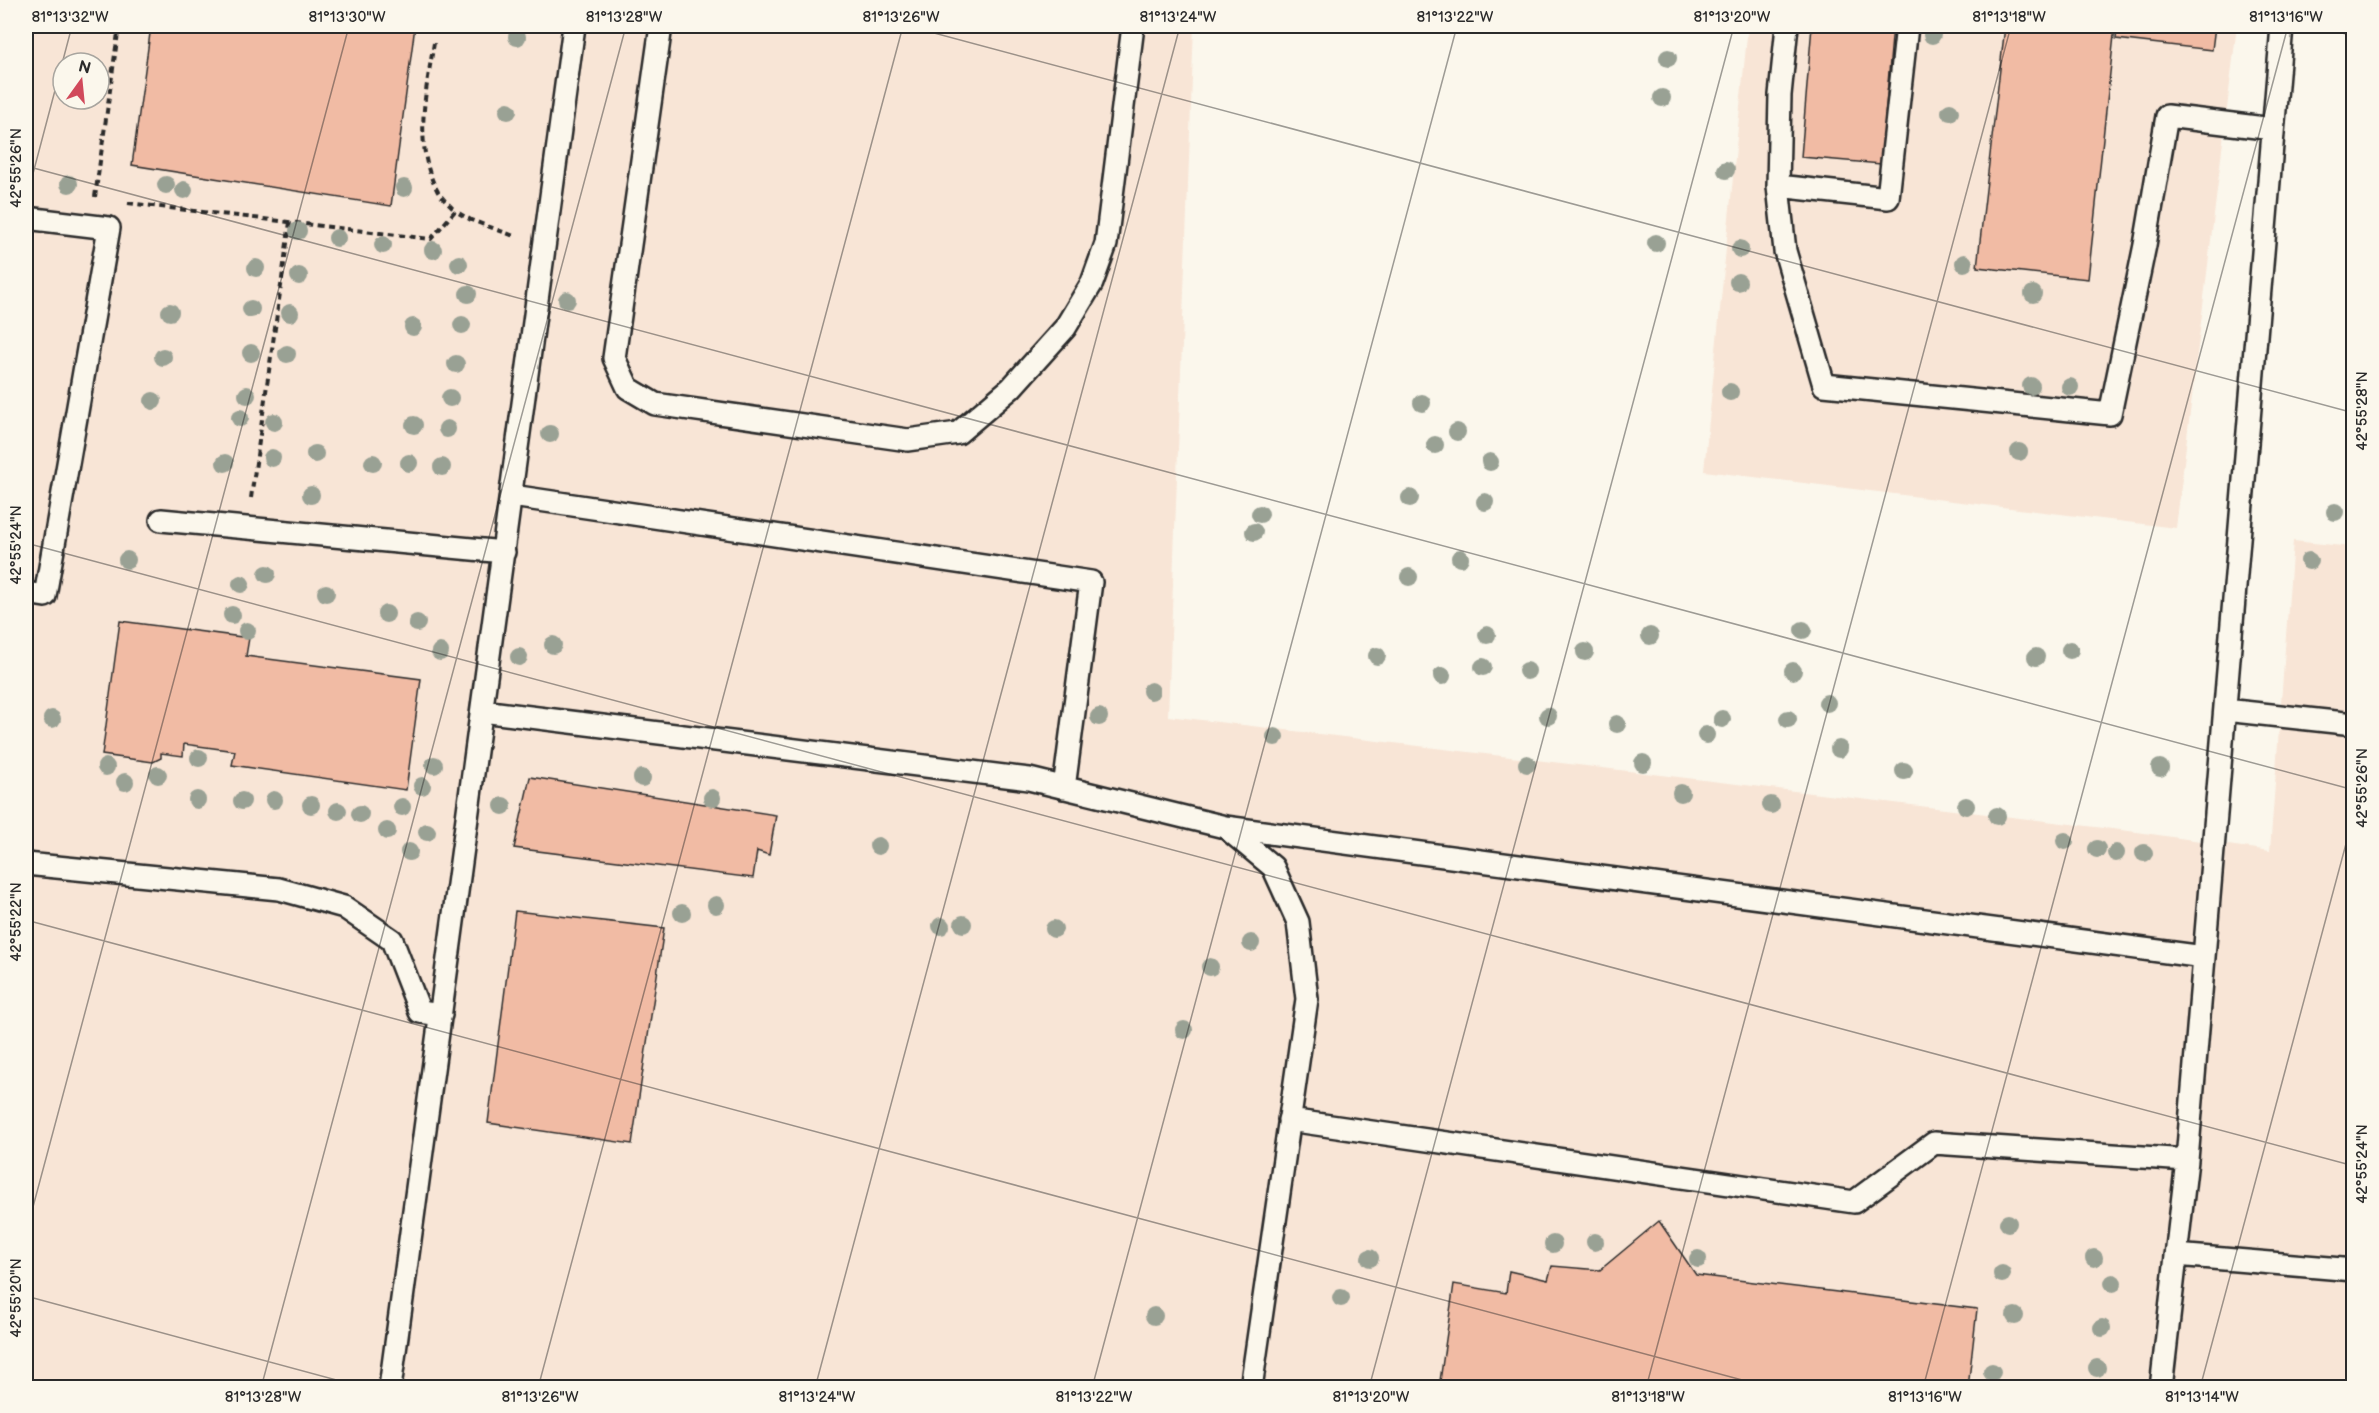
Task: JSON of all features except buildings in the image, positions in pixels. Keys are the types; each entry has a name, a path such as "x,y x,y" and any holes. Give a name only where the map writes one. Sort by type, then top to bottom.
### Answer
{"lane":[{"path":"390,1388 574,26"},
{"path":"661,26 614,358 628,388 655,404 908,440 958,433 1003,395 1065,328 1092,283 1106,244 1133,26"},
{"path":"1787,26 1780,94 1778,186 1785,251 1824,385 2110,414 2145,245 2167,116 2273,129"},
{"path":"1778,186 1888,198 1907,26"},
{"path":"2161,1388 2187,1160 2282,26"},
{"path":"26,218 109,228 45,596 26,593"},
{"path":"512,496 1091,582 1064,788"},
{"path":"161,519 504,552"},
{"path":"2225,710 2354,724"},
{"path":"482,711 1029,779 1225,827 2204,957"},
{"path":"1225,827 1273,867 1298,922 1307,999 1251,1388"},
{"path":"26,864 279,889 344,907 392,940 420,1012 441,1015"},
{"path":"1289,1120 1854,1202 1934,1143 2187,1160"},
{"path":"2176,1255 2354,1270"}],"path":[{"path":"106,200 95,199 119,26"},
{"path":"434,43 426,85 424,117 425,158 437,191 455,211 471,220 545,247"},
{"path":"118,201 431,239 455,211"},
{"path":"246,528 290,222"}],"shaded area":[{"path":"26,26 1194,26 1168,716 2137,832 2270,851 2293,541 2353,547 2353,1387 26,1387"},
{"path":"1748,26 2237,26 2176,528 1704,471"}]}
